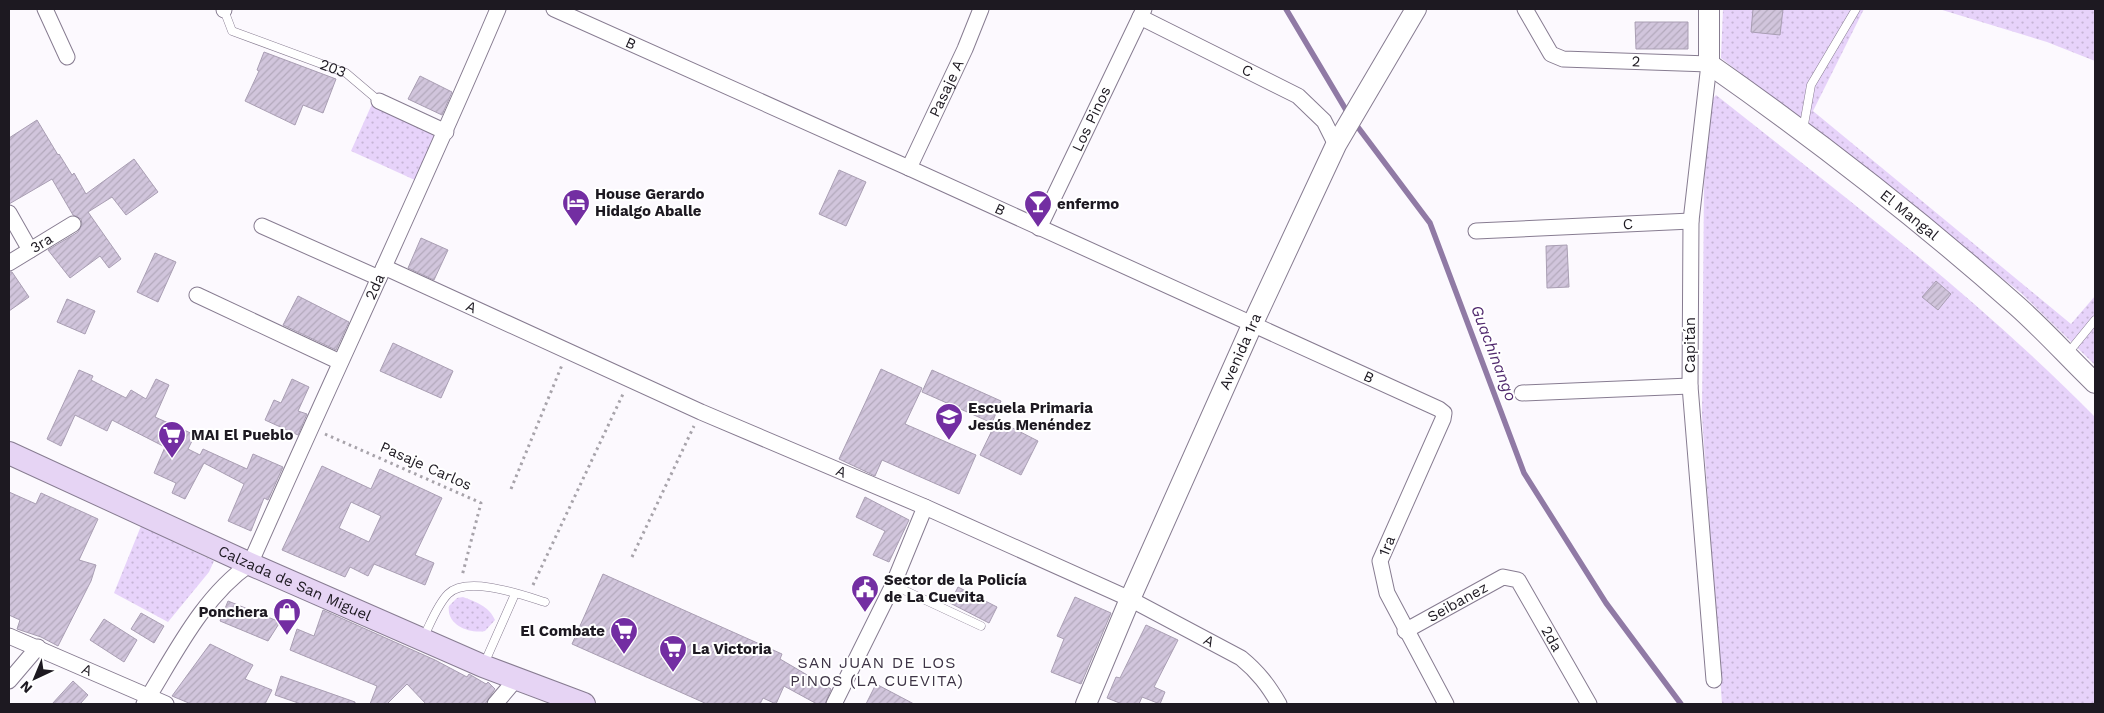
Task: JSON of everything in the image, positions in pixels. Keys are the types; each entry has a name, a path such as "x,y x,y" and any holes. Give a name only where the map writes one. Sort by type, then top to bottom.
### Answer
{"main road":[{"name":"Calzada de San Miguel","path":"9,453 250,564 422,640 483,666 584,704"}],"street":[{"path":"45,9 67,57"},
{"name":"2da","path":"250,564 340,362 446,132 498,9"},
{"name":"B","path":"554,9 1252,323 1440,409 1444,413"},
{"name":"Pasaje A","path":"909,168 966,49 980,9"},
{"name":"Avenida 1ra","path":"1086,704 1130,599 1252,323 1340,138 1416,9"},
{"name":"2","path":"1525,9 1551,54 1563,59 1709,64"},
{"name":"Capitán","path":"1709,9 1709,64 1691,221 1690,386 1714,680"},
{"name":"C","path":"1142,13 1298,96 1340,138"},
{"name":"Los Pinos","path":"1038,228 1142,13"},
{"name":"El Mangal","path":"1709,64 1803,130 1954,251 2019,308 2095,384"},
{"name":"203","path":"379,101 446,132"},
{"path":"9,212 30,250"},
{"name":"C","path":"1476,231 1691,221"},
{"name":"3ra","path":"9,263 73,224"},
{"name":"A","path":"262,226 381,272 568,351 701,412 925,507 1130,599 1241,658 1257,670 1268,684 1279,704"},
{"path":"197,295 340,362"},
{"path":"1522,393 1690,386"},
{"name":"1ra","path":"1444,413 1380,561 1387,593 1446,704"},
{"path":"834,704 892,585 925,507"},
{"path":"146,701 179,647 218,593 237,573 250,564"},
{"name":"Seibanez","path":"1405,630 1503,577 1511,577"},
{"name":"2da","path":"1511,577 1518,580 1589,704"},
{"name":"A","path":"9,636 38,647 146,701 166,704"},
{"path":"9,681 38,647"},
{"path":"495,704 516,678"}],"lane":[{"name":"203","path":"224,9 232,31 346,73 379,101"},
{"path":"1803,130 1811,86 1856,9"},
{"path":"2066,355 2095,320"},
{"path":"422,640 448,594 460,586 476,585 546,602"},
{"path":"892,585 982,626"},
{"path":"483,666 515,594"}],"path":[{"path":"511,489 568,351"},
{"path":"528,597 630,380"},
{"path":"632,557 701,412"},
{"name":"Pasaje Carlos","path":"311,427 481,503 460,586"}],"shaded area":[{"path":"1723,9 1864,9 1813,111 2071,324 2095,296 2095,365 2021,293 1721,58"},
{"path":"1939,9 2095,9 2095,61 2047,42"},
{"path":"1716,95 1911,250 2005,331 2095,417 2095,704 1722,704 1702,416 1704,184 1710,102"},
{"path":"372,104 438,133 417,181 351,151"},
{"path":"141,526 214,561 209,572 168,622 114,593"},
{"path":"463,597 482,605 492,615 495,620 485,631 479,632 460,627 451,618 449,606 457,598"}],"building":[{"path":"1753,9 1783,9 1780,35 1751,32"},
{"path":"1635,22 1688,22 1688,49 1636,49"},
{"path":"264,52 336,79 323,113 303,105 295,125 245,101 259,71 257,70"},
{"path":"420,76 452,92 442,115 408,99"},
{"path":"37,120 58,155 72,175 74,173 86,194 134,159 158,192 126,215 112,197 88,212 121,259 109,268 100,256 70,278 48,250 78,232 82,224 81,219 73,215 52,179 9,204 9,138"},
{"path":"839,170 866,182 846,226 819,214"},
{"path":"421,238 448,250 434,280 408,268"},
{"path":"1567,245 1569,287 1547,288 1546,246"},
{"path":"155,253 176,262 158,302 137,292"},
{"path":"9,272 12,272 29,297 9,311"},
{"path":"1936,281 1951,294 1938,310 1922,297"},
{"path":"298,296 349,322 336,350 283,325"},
{"path":"67,299 95,311 85,334 57,322"},
{"path":"393,343 453,371 441,398 380,371"},
{"path":"881,369 922,388 905,424 976,455 959,494 882,460 875,476 839,459"},
{"path":"79,370 93,376 91,380 126,398 131,390 146,399 156,379 169,385 155,417 195,435 188,449 200,455 203,449 247,469 253,454 283,467 268,500 264,498 251,531 228,521 244,484 204,463 185,499 172,493 176,483 154,473 165,447 112,420 107,431 75,415 61,446 47,439"},
{"path":"932,370 1001,401 992,423 922,392"},
{"path":"292,379 309,387 298,411 307,414 298,435 265,420 274,400 281,403"},
{"path":"997,420 1038,441 1021,475 980,455"},
{"path":"322,466 371,489 380,469 442,498 415,555 434,563 425,585 374,564 368,576 350,567 345,577 282,550","holes":["351,502 381,516 369,542 339,528"]},
{"path":"9,492 36,504 41,493 98,519 79,560 96,565 91,581 58,646 41,637 17,629 20,620 9,615"},
{"path":"865,497 909,520 889,562 873,555 885,531 856,517"},
{"path":"603,574 782,654 780,659 831,689 825,704 817,704 784,686 776,704 763,698 760,704 707,704 572,644"},
{"path":"958,587 997,607 989,623 950,603"},
{"path":"1075,597 1111,613 1081,684 1051,672 1064,639 1057,636"},
{"path":"228,601 280,622 268,641 220,621"},
{"path":"323,610 435,660 467,677 469,674 486,684 488,682 495,689 485,704 426,704 407,684 387,704 370,704 377,686 290,650 297,629 314,636"},
{"path":"141,613 164,626 154,643 131,629"},
{"path":"104,619 137,640 124,662 90,640"},
{"path":"1146,625 1178,640 1154,687 1165,692 1160,704 1142,697 1139,704 1122,704 1107,698 1116,677 1120,678"},
{"path":"210,644 253,665 245,679 272,690 265,704 191,704 172,696"},
{"path":"281,676 355,702 355,704 301,704 275,695"},
{"path":"73,681 88,695 80,704 52,704"},
{"path":"876,684 914,704 866,704"}],"waterway":[{"name":"Guachinango","path":"1286,9 1349,115"},
{"name":"Guachinango","path":"1354,122 1430,223 1524,473 1606,603 1681,704"}],"place":[{"name":"House Gerardo Hidalgo Aballe","path":"576,227"},
{"name":"enfermo","path":"1038,228"},
{"name":"Escuela Primaria Jesús Menéndez","path":"949,441"},
{"name":"MAI El Pueblo","path":"172,459"},
{"name":"Sector de la Policía de La Cuevita","path":"865,613"},
{"name":"Ponchera","path":"287,636"},
{"name":"El Combate","path":"624,655"},
{"name":"La Victoria","path":"673,673"}],"district":[{"name":"SAN JUAN DE LOS PINOS (LA CUEVITA)","path":"877,671"}]}
